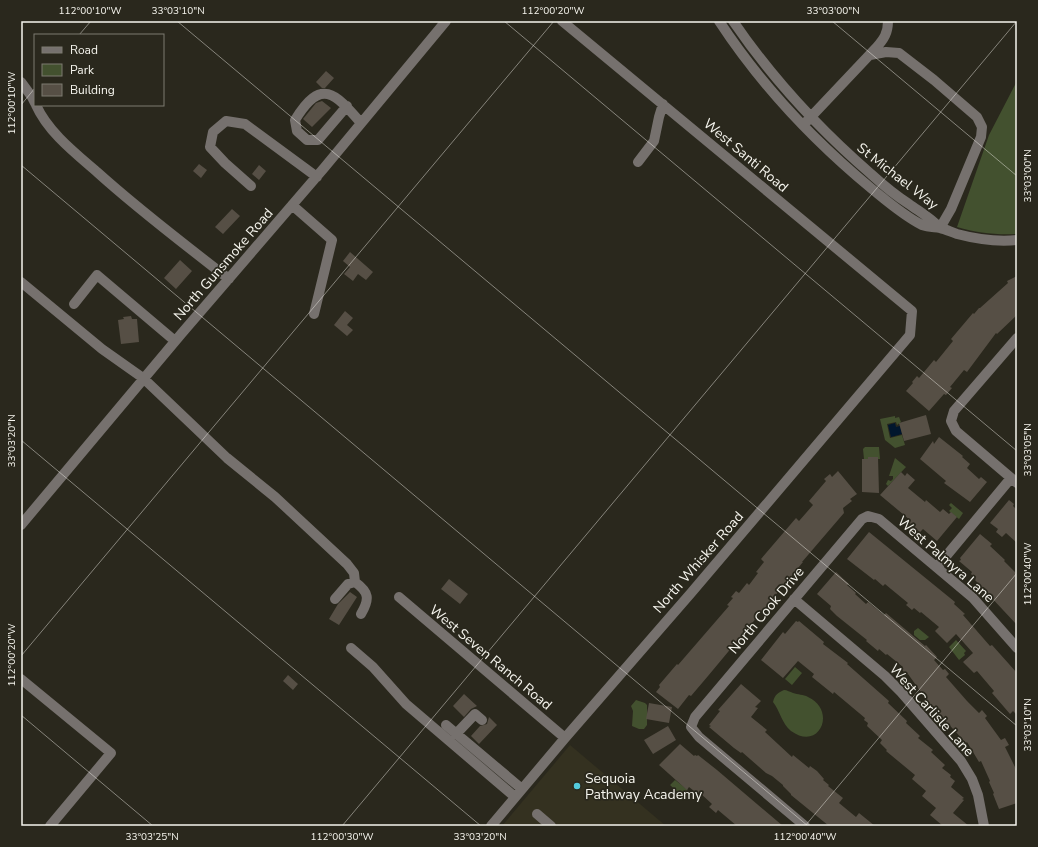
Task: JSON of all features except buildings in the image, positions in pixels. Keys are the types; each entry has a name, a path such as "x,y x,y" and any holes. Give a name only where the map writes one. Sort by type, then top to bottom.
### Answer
{"street":[{"name":"North Gunsmoke Road","path":"21,525 143,378 317,177 446,21"},
{"name":"West Santi Road","path":"562,21 912,311"},
{"name":"St Michael Way","path":"720,21 767,85 803,125 840,161 893,205 922,225 930,228 940,228"},
{"path":"803,125 884,40 888,30 888,21"},
{"path":"730,36 736,25"},
{"name":"St Michael Way","path":"736,25 780,83 843,149 889,190 933,221 940,228"},
{"path":"870,55 886,52 899,53 934,80 977,117 982,127 981,137 951,209 940,228 971,237 1007,241 1017,240"},
{"path":"21,82 34,100"},
{"path":"347,106 318,140 307,140 297,131 295,120 301,110 314,96 323,93 332,95 347,106 361,123"},
{"path":"638,162 654,141 663,104"},
{"path":"37,106 49,127 78,155 161,227 229,279"},
{"path":"251,186 225,163 210,147 213,132 226,121 245,124 317,177"},
{"path":"292,205 332,240 314,314"},
{"path":"74,304 97,275 175,341"},
{"path":"21,282 102,349 143,378 227,458 275,497 347,564 354,573 354,582"},
{"name":"North Whisker Road","path":"491,826 910,335 912,311"},
{"path":"937,567 1014,480 956,431 952,426 951,421 954,411 1017,338"},
{"name":"West Palmyra Lane","path":"868,516 879,519 973,598 1017,648"},
{"name":"North Cook Drive","path":"805,826 699,737 691,727 695,717 858,523 868,516"},
{"path":"335,599 348,584 354,582 361,586 366,593 368,600 366,607 361,614"},
{"name":"West Seven Ranch Road","path":"399,597 565,738"},
{"name":"West Carlisle Lane","path":"794,599 885,676 901,692 961,761 972,779 978,795 984,826"},
{"path":"351,648 373,667 406,704 519,793"},
{"path":"21,679 112,753 50,826"},
{"path":"456,734 476,714 482,720"},
{"path":"446,725 519,793"},
{"path":"537,814 551,826"}],"shaded area":[{"name":"Sequoia Pathway Academy","path":"570,745 666,826 502,826"}],"green space":[{"path":"1017,81 1017,234 987,233 957,227 989,135"},
{"path":"895,416 895,418 899,417 901,422 897,425 896,422 887,424 890,438 902,435 905,445 895,448 885,440 880,419"},
{"path":"865,447 879,447 880,459 878,459 878,457 868,457 868,459 864,459 863,449"},
{"path":"895,458 906,467 888,486 886,484 888,480 891,481 893,479 893,476 889,476"},
{"path":"951,503 963,513 959,519 949,511 952,508 949,505"},
{"path":"918,628 929,637 925,640 920,640 914,635 914,631"},
{"path":"956,640 966,651 964,653 965,655 959,660 949,647"},
{"path":"795,667 802,673 792,685 785,679"},
{"path":"784,690 806,696 817,703 822,711 823,719 821,727 817,733 810,736 801,736 791,731 785,725 773,702 777,694"},
{"path":"636,700 647,705 647,725 644,729 639,729 632,726 633,711 631,706"},
{"path":"675,780 688,790 682,796 670,785"}],"water":[{"path":"895,423 896,427 900,426 902,434 891,437 888,425"}],"place":[{"name":"Sequoia Pathway Academy","path":"577,786"}]}
